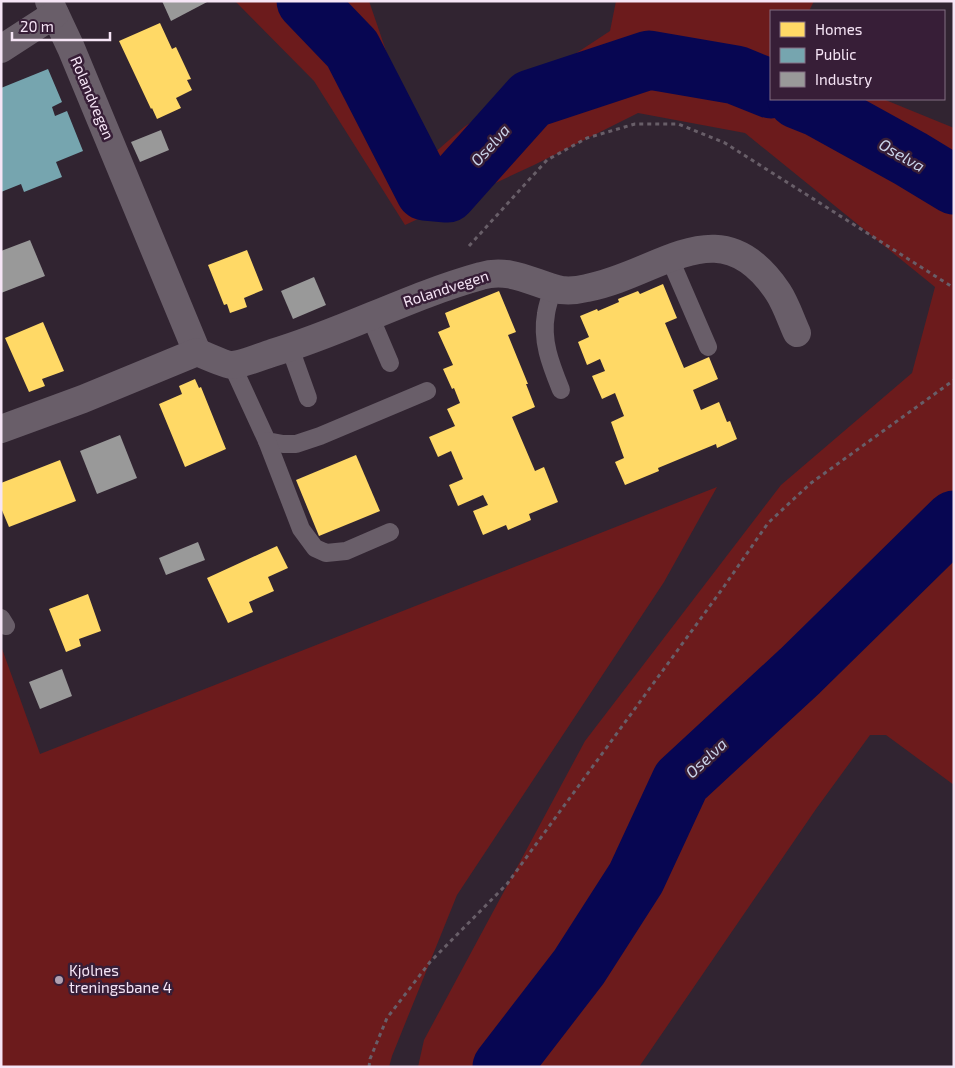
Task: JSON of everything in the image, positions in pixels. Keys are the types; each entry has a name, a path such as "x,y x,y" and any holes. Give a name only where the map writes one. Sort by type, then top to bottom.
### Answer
{"street":[{"name":"Rolandvegen","path":"1,49 52,8 71,48 197,352"},
{"name":"Rolandvegen","path":"232,365 290,348 425,295 482,275 512,274 561,290 577,290 608,284 699,248 724,248 750,259 779,292 797,333"},
{"path":"1,429 82,399 197,352 232,365"}],"lane":[{"path":"670,259 708,347"},
{"path":"553,287 546,313 544,335 548,356 561,390"},
{"path":"370,316 390,363"},
{"path":"290,348 308,398"},
{"path":"232,365 267,441 301,529 315,548 326,553 346,551 390,532"},
{"path":"267,441 296,444 320,436 427,391"}],"path":[{"path":"463,252 547,160 587,138 635,124 678,124 725,143 954,288"},
{"path":"369,1067 370,1059 387,1018 430,962 507,884 768,523 811,484 954,380"}],"shaded area":[{"path":"235,1 369,1 424,162 464,127 610,31 616,1 814,1 810,10 770,10 770,100 885,100 954,128 954,785 886,735 870,735 816,809 639,1067 418,1067 424,1040 585,741 781,485 912,373 935,287 745,133 638,113 534,165 405,225 314,81"},
{"path":"717,487 664,582 457,895 389,1067 1,1067 1,646 40,754"}],"building: Homes":[{"path":"160,23 172,49 176,47 191,79 187,80 192,90 176,98 181,108 157,119 119,41"},
{"path":"247,250 263,290 244,298 247,307 230,313 227,304 224,305 208,265"},
{"path":"663,284 677,318 665,323 684,368 709,357 718,379 693,390 701,410 719,402 727,422 730,421 737,439 717,448 716,444 658,468 659,471 625,485 615,462 624,458 611,422 624,416 615,393 602,399 592,376 605,371 600,359 587,365 578,342 589,337 580,316 619,302 618,299 638,291 640,294"},
{"path":"499,291 516,332 508,335 528,384 526,384 535,407 512,417 535,471 544,467 558,502 529,514 531,520 508,530 506,525 483,535 473,511 488,505 483,495 458,506 449,485 463,479 451,451 438,457 429,437 455,426 447,409 460,403 443,369 453,365 438,332 450,327 445,313"},
{"path":"43,322 64,371 42,379 45,386 29,392 5,338"},
{"path":"195,379 199,388 201,387 226,449 185,467 159,404 182,394 179,386"},
{"path":"356,455 380,511 319,536 296,480"},
{"path":"60,460 76,501 9,527 1,508 1,483"},
{"path":"277,546 288,568 268,577 274,591 249,602 253,612 228,623 207,578"},
{"path":"88,594 101,631 79,639 81,646 66,652 49,609"}],"building: Public":[{"path":"48,69 62,102 52,107 55,116 67,111 83,151 56,162 62,177 24,192 21,184 1,192 1,88"}],"building: Industry":[{"path":"162,1 209,1 171,21"},
{"path":"161,130 169,150 140,162 131,142"},
{"path":"30,240 45,276 1,293 1,251"},
{"path":"314,277 326,305 293,319 281,291"},
{"path":"120,435 137,478 97,494 80,451"},
{"path":"198,542 205,560 166,575 159,558"},
{"path":"62,669 72,696 40,709 29,682"}],"waterway":[{"name":"Oselva","path":"306,1 352,49 425,191 447,193 531,99 649,60 736,75 770,89"},
{"name":"Oselva","path":"800,100 817,107 954,185"},
{"name":"Oselva","path":"502,1067 579,967 636,878 681,781 800,671 954,520"}],"place":[{"name":"Kjølnes treningsbane 4","path":"59,980"}]}
